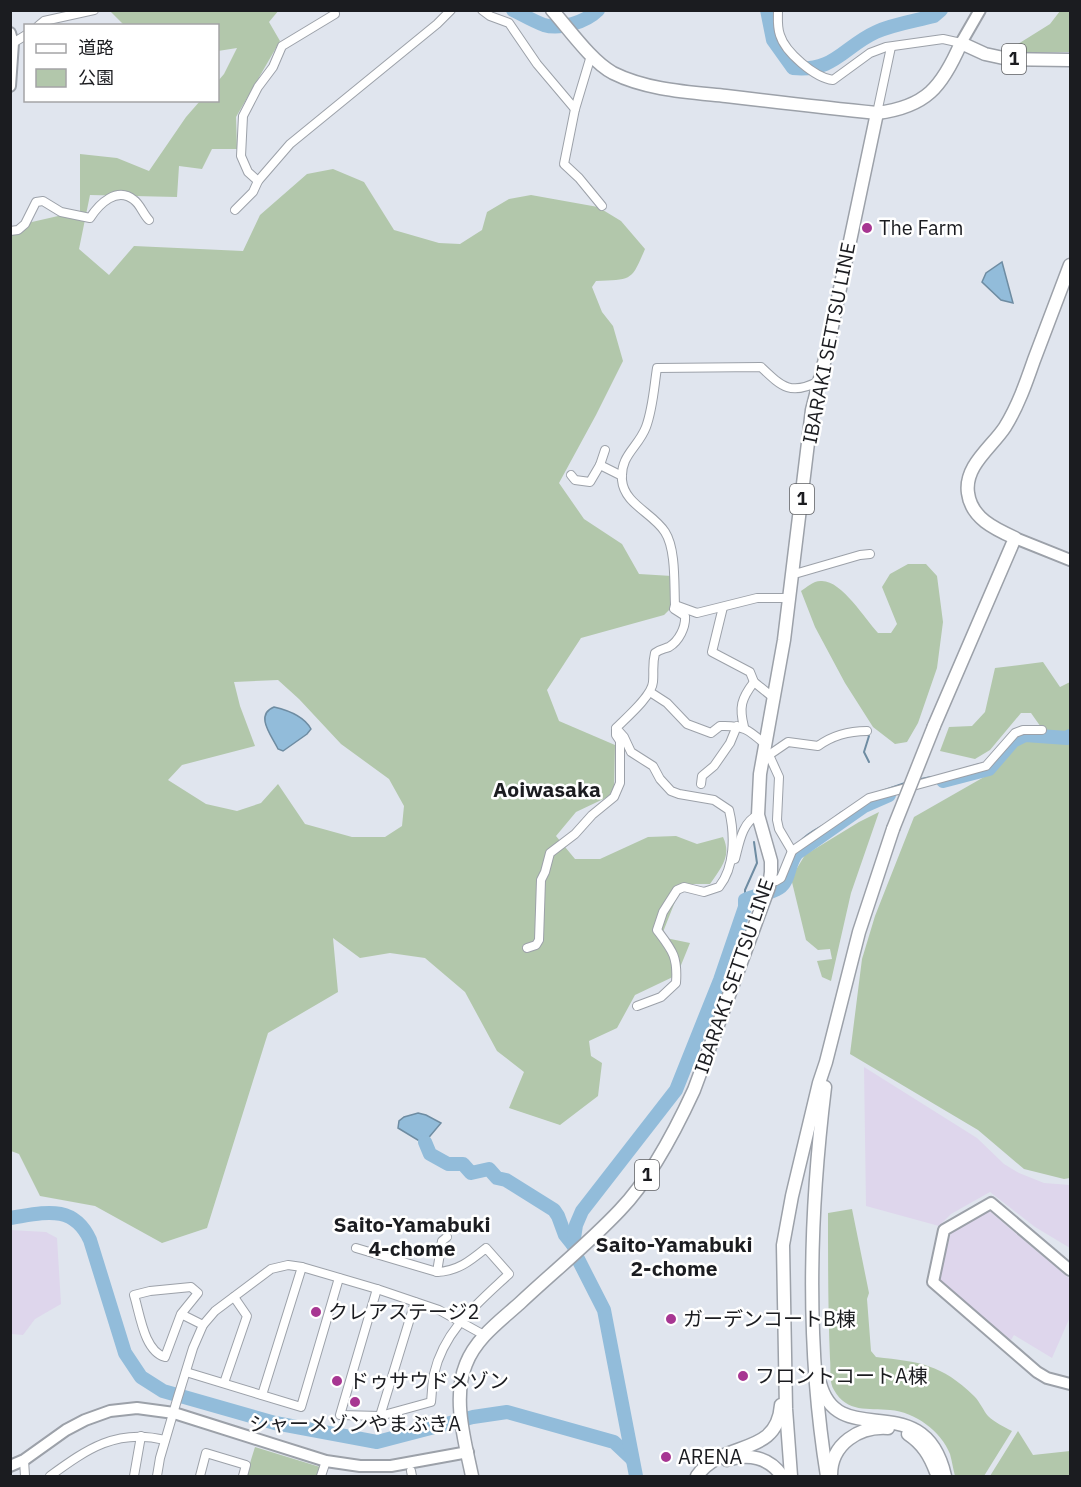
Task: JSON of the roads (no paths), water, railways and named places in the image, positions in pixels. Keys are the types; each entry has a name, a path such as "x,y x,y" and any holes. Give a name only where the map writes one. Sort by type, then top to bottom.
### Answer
{"main road":[{"path":"554,13 593,56 611,72 629,80 655,87 877,113 898,110 914,104 932,91 948,73 961,43"},
{"name":"1","path":"961,43 985,54 1008,59 1071,60"},
{"name":"IBARAKI SETTSU LINE","path":"472,1476 460,1405 460,1387 466,1363 484,1335 620,1210 647,1175 694,1090 768,888 771,861 758,815 760,774 768,754 812,410 829,343 877,113"},
{"path":"791,1476 786,1409 783,1245 792,1196 859,932 893,829 934,726 1015,538 979,517 969,500 968,481 976,464 1001,433 1016,406 1071,266"},
{"path":"826,1062 815,1166 811,1253 816,1401 827,1476"},
{"path":"811,1253 820,1383 825,1398 832,1407 844,1415 898,1423 922,1435 938,1454 945,1476"},
{"path":"697,1476 715,1458 756,1443 772,1432 781,1413 782,1381 786,1365"},
{"path":"832,1476 835,1455 845,1442 866,1430 886,1428 903,1432 918,1441 932,1462 936,1476"},
{"path":"706,1476 723,1462 748,1457 766,1461 782,1476"}],"street":[{"path":"40,24 44,21 94,10"},
{"path":"258,181 248,172 241,156 243,116 258,87 273,67 282,45 335,14 334,10"},
{"path":"235,210 253,192 258,181 290,144 452,10"},
{"path":"482,10 490,16 509,23 537,64 575,108"},
{"path":"778,10 780,37 788,48 811,72 832,80 870,53 891,47 943,39 961,43 980,10"},
{"path":"10,86 12,38"},
{"path":"877,113 891,47"},
{"path":"593,56 590,59 575,108 564,164 602,206"},
{"path":"233,155 242,139"},
{"path":"10,231 18,230 25,224 36,202 43,201 61,212 90,218 100,202 113,196 127,195 137,202 148,220"},
{"path":"527,948 536,945 539,940 541,880 550,853 575,834 592,815 614,797 620,783 620,741 616,735 616,728 650,692 653,683 651,670 655,653 668,648 678,640 685,620 685,616 674,609 672,551 666,533 653,517 630,500 622,483 622,464 646,428 657,368 761,367 776,382 793,390 805,389 819,381"},
{"path":"571,475 575,480 590,482 600,465 605,450"},
{"path":"600,465 622,476"},
{"path":"1015,538 1071,560"},
{"path":"793,571 798,573 870,554"},
{"path":"675,604 697,613 757,598 788,598"},
{"path":"723,607 712,652 750,672 754,682 774,699"},
{"path":"701,784 705,773 714,766 741,727 742,701 754,682"},
{"path":"650,692 667,703 687,724 711,734 720,726 741,727 752,731 768,754 779,777 777,820 779,829 792,851"},
{"path":"616,728 624,737 631,752 653,766 660,779 671,791 714,800 729,810 733,839 723,883 719,887 704,892 684,887 677,890 663,912 657,930 671,949 677,965 676,983 661,997 637,1006"},
{"path":"768,888 780,878 792,851 869,798 986,766 1019,731 1041,730"},
{"path":"768,754 788,742 818,746 827,739 846,732 867,731"},
{"path":"730,860 735,859 741,835 749,822 758,815"},
{"path":"1071,1270 991,1203 944,1230 933,1282 1037,1372 1047,1378 1071,1384"},
{"path":"437,1272 442,1241 447,1237"},
{"path":"356,1248 437,1272 449,1272 461,1267 486,1248 510,1274 460,1321 439,1356 431,1402 380,1416 340,1415 377,1289"},
{"path":"157,1476 177,1400 203,1324 215,1311 271,1269 288,1265 302,1267 377,1289 439,1310 484,1335"},
{"path":"262,1395 302,1267"},
{"path":"186,1372 301,1407 339,1278"},
{"path":"191,1287 198,1293 182,1314 165,1357 157,1355 149,1342 134,1295 191,1287"},
{"path":"224,1383 247,1316 234,1297"},
{"path":"380,1416 415,1302"},
{"path":"182,1314 203,1324"},
{"path":"10,1466 24,1460 66,1430 94,1416 132,1408 174,1413 326,1461 360,1466 391,1466 468,1452"},
{"path":"50,1476 97,1445 122,1438 141,1436 165,1440"},
{"path":"134,1476 141,1436"},
{"path":"200,1476 206,1453 246,1465 243,1476"},
{"path":"24,1460 26,1476"},
{"path":"321,1476 326,1461"}],"water":[{"path":"1002,262 1013,303 1001,300 982,282 986,273"},
{"path":"274,707 300,717 311,729 283,751 278,749 266,726 265,715"},
{"path":"418,1113 441,1123 425,1142 421,1142 398,1128 399,1121 404,1117"}],"waterway":[{"path":"513,10 550,26 565,26 580,21 598,10"},
{"path":"767,10 773,40 793,68 819,66 838,57 876,32 934,16 941,10"},
{"path":"866,734 869,736 864,752 869,762"},
{"path":"943,781 989,769 1013,741 1025,735 1067,738 1070,736"},
{"path":"966,768 980,764"},
{"path":"916,780 931,777"},
{"path":"882,791 905,783"},
{"path":"573,1245 576,1225 582,1211 676,1090 720,980 745,907 745,900 779,888 783,885 797,853 864,806 889,795"},
{"path":"850,807 865,797"},
{"path":"800,842 846,810"},
{"path":"745,900 745,890 757,863 754,842"},
{"path":"425,1142 430,1154 448,1164 463,1164 471,1173 489,1169 497,1178 506,1180 554,1210 565,1235 573,1245"},
{"path":"10,1218 56,1213 66,1215 83,1228 90,1240 125,1353 141,1377 163,1391 275,1423 377,1442 473,1417 507,1412 614,1442 632,1459"},
{"path":"578,1259 604,1310 636,1476"}],"place":[{"name":"The Farm","path":"867,228"},
{"name":"クレアステージ2","path":"316,1312"},
{"name":"ガーデンコートB棟","path":"671,1319"},
{"name":"フロントコートA棟","path":"743,1376"},
{"name":"ドゥサウドメゾン","path":"337,1381"},
{"name":"シャーメゾンやまぶきA","path":"355,1402"},
{"name":"ARENA","path":"666,1457"}],"district":[{"name":"Aoiwasaka","path":"547,790"},
{"name":"Saito-Yamabuki 4-chome","path":"412,1237"},
{"name":"Saito-Yamabuki 2-chome","path":"674,1257"}]}
